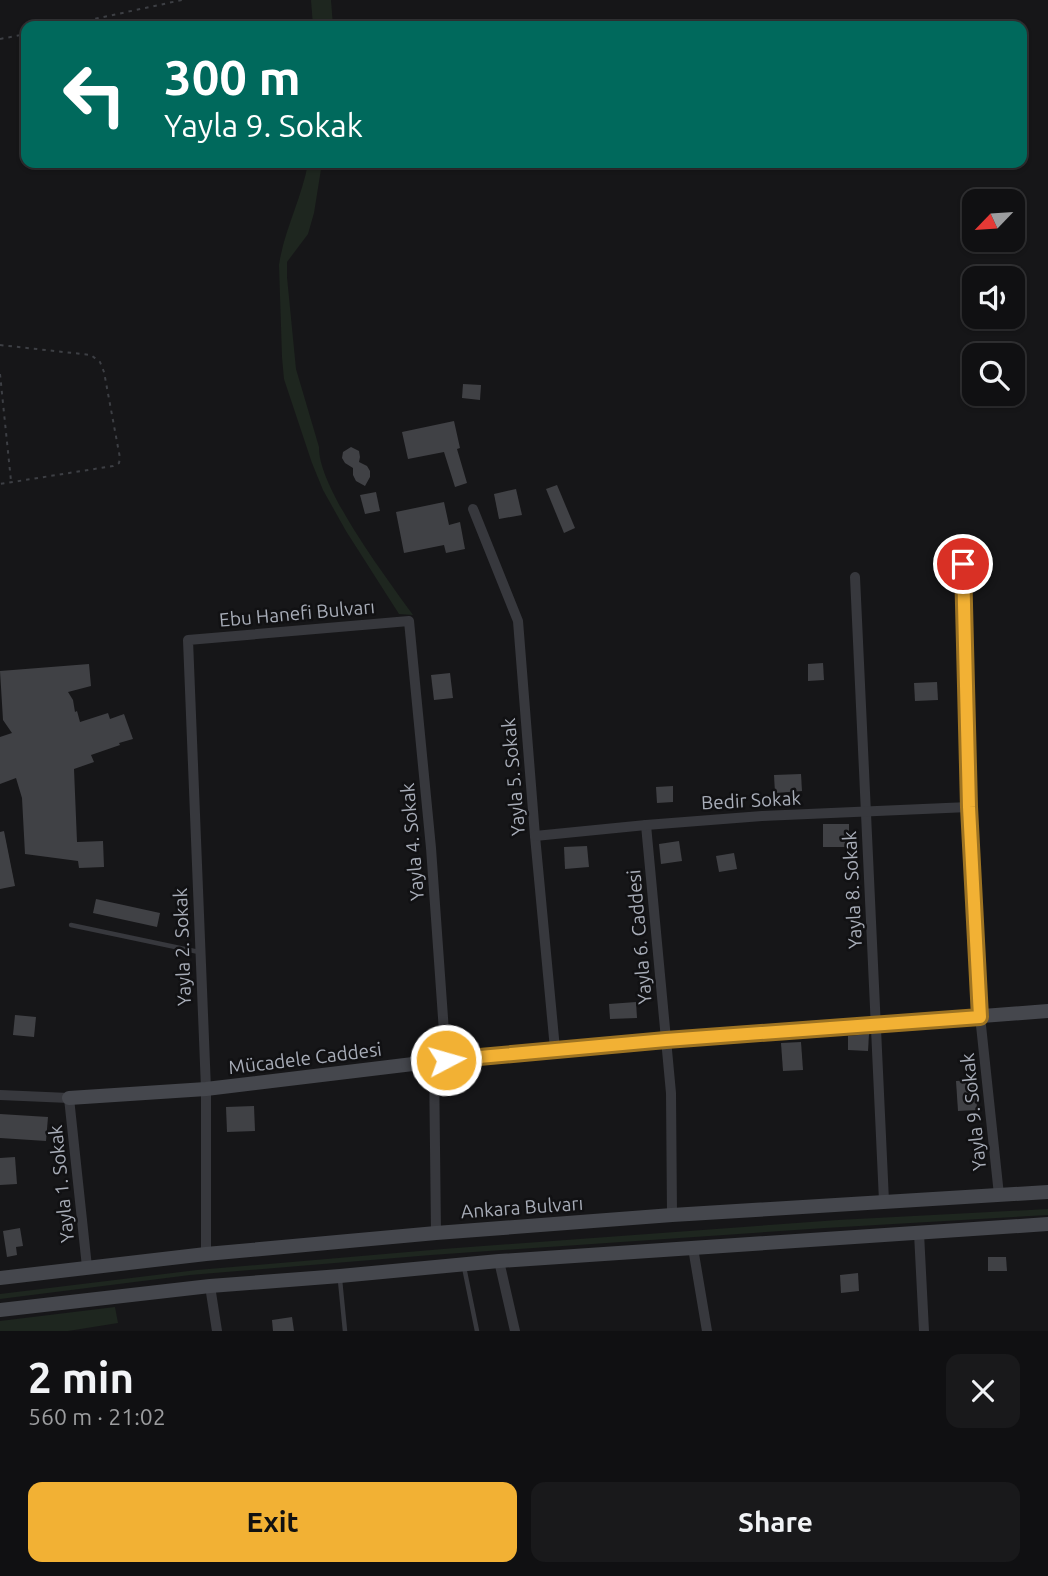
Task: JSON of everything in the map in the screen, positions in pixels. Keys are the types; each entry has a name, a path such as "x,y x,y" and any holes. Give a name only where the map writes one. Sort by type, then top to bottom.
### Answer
{"main road":[{"name":"Mücadele Caddesi","path":"69,1098 206,1089 555,1049 1048,1011"},
{"name":"Ankara Bulvarı","path":"0,1278 206,1254 436,1233 672,1215 1048,1192"},
{"path":"0,1310 210,1286 499,1261 1048,1224"}],"street":[{"name":"Yayla 5. Sokak","path":"473,509 518,621 555,1049"},
{"name":"Yayla 9. Sokak","path":"963,564 969,807 980,1017 999,1195"},
{"name":"Yayla 8. Sokak","path":"855,577 884,1201"},
{"name":"Ebu Hanefi Bulvarı","path":"188,640 409,621"},
{"name":"Yayla 4. Sokak","path":"409,621 431,848 440,1061 436,1233"},
{"name":"Yayla 2. Sokak","path":"188,640 206,1089 206,1254"},
{"name":"Bedir Sokak","path":"535,836 762,816 969,807"},
{"name":"Yayla 6. Caddesi","path":"646,825 671,1093 672,1215"},
{"path":"0,1096 69,1098"},
{"name":"Yayla 1. Sokak","path":"69,1098 87,1267"},
{"path":"919,1233 925,1331"},
{"path":"693,1248 707,1331"},
{"path":"499,1261 515,1331"},
{"path":"210,1286 217,1331"}],"lane":[{"path":"71,925 199,952"},
{"path":"463,1264 477,1331"},
{"path":"340,1276 345,1331"}],"path":[{"path":"85,21 182,0"},
{"path":"0,40 21,35"},
{"path":"0,345 92,355 100,362 120,458 119,463 113,466 0,484"},
{"path":"0,374 11,482"}],"shaded area":[{"path":"311,0 331,0 333,21 313,21"},
{"path":"307,168 321,168 308,234 287,262 296,369 330,486 356,533 413,615 399,614 323,490 284,379 279,265"},
{"path":"1048,1209 1048,1215 431,1255 190,1275 0,1299 0,1294 197,1270 838,1220"},
{"path":"115,1307 118,1323 68,1331 0,1331 0,1321"}],"building":[{"path":"463,384 481,385 480,400 462,398"},
{"path":"454,421 460,448 457,449 467,483 455,487 444,452 408,459 402,432"},
{"path":"351,447 359,451 359,462 370,471 365,486 356,481 353,468 342,458 343,452"},
{"path":"557,485 575,528 564,533 546,489"},
{"path":"516,489 522,515 499,519 494,494"},
{"path":"376,492 380,511 365,514 360,495"},
{"path":"444,502 449,525 460,522 465,549 446,553 444,545 404,553 396,512"},
{"path":"823,663 824,680 808,681 808,664"},
{"path":"89,664 91,686 68,692 80,722 108,713 110,719 124,714 133,739 91,755 94,762 74,769 77,842 103,841 104,867 79,868 78,861 25,854 22,798 16,778 0,784 0,737 12,733 3,720 0,671"},
{"path":"450,673 453,698 434,700 431,675"},
{"path":"937,682 938,700 915,701 914,683"},
{"path":"801,774 802,791 775,793 774,775"},
{"path":"673,786 673,802 657,803 656,787"},
{"path":"823,824 849,824 849,847 823,847"},
{"path":"4,831 15,886 0,889 0,832"},
{"path":"679,841 682,861 661,864 659,844"},
{"path":"587,846 589,867 565,869 564,847"},
{"path":"734,853 737,869 719,872 716,856"},
{"path":"96,899 160,913 157,927 93,913"},
{"path":"636,1002 637,1018 610,1019 609,1004"},
{"path":"15,1015 36,1017 34,1037 13,1035"},
{"path":"869,1034 868,1051 848,1050 848,1036"},
{"path":"801,1042 803,1070 783,1071 781,1043"},
{"path":"975,1080 977,1110 958,1111 956,1081"},
{"path":"254,1106 255,1131 227,1132 226,1107"},
{"path":"0,1114 48,1117 46,1141 0,1138"},
{"path":"15,1157 17,1184 0,1185 0,1158"},
{"path":"20,1228 23,1246 16,1247 17,1255 7,1257 3,1231"},
{"path":"988,1257 1006,1257 1007,1271 988,1271"},
{"path":"858,1273 859,1291 841,1293 840,1275"},
{"path":"292,1317 294,1331 273,1331 272,1320"}],"route":[{"path":"446,1060 666,1040 980,1017 969,807 963,564"}]}
